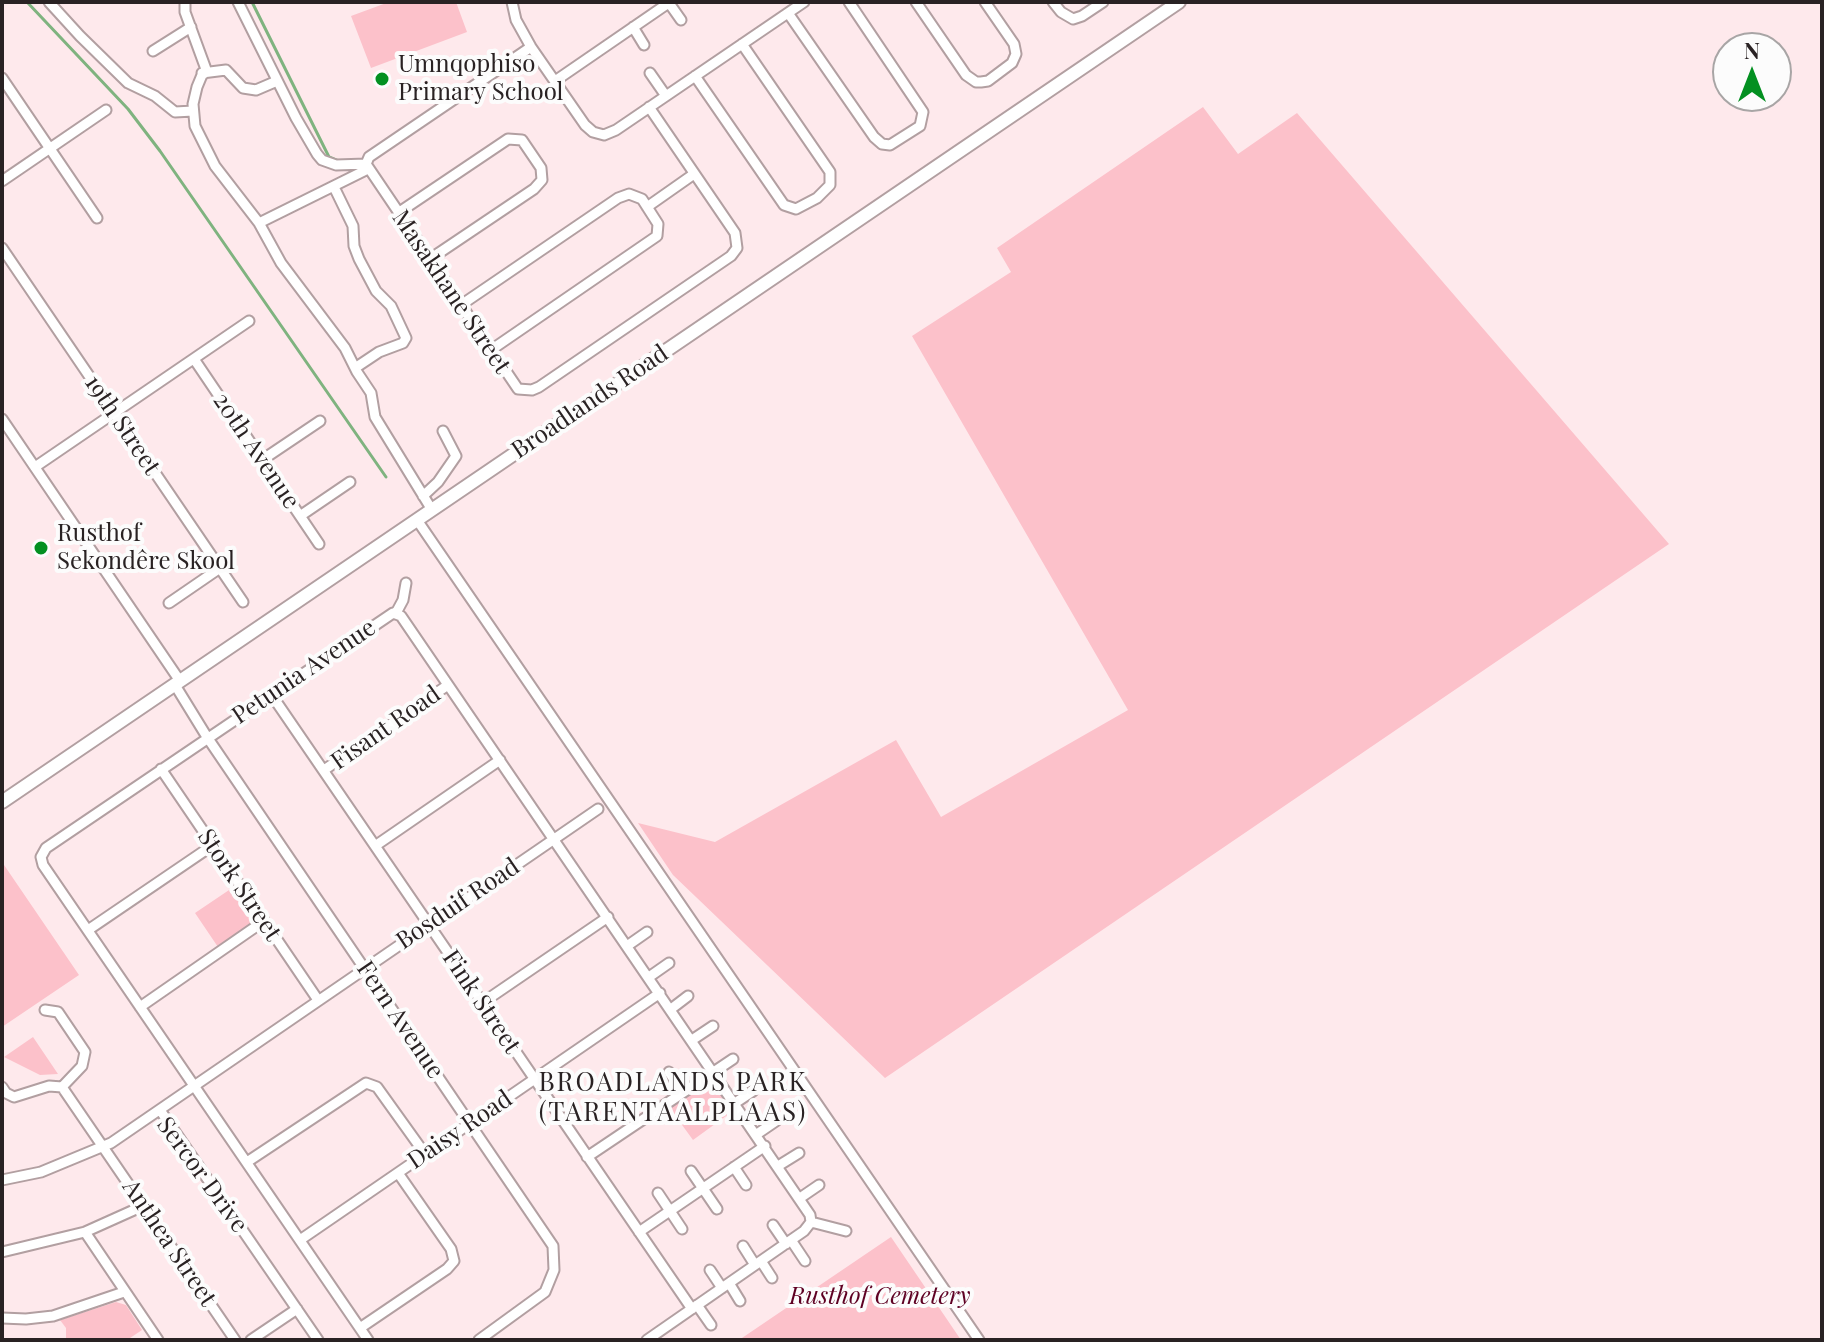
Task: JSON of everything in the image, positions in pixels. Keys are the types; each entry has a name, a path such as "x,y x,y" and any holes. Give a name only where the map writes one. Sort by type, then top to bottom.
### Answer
{"main road":[{"name":"Broadlands Road","path":"2,802 1179,2"}],"street":[{"path":"49,2 128,83 155,96 175,112 193,111"},
{"path":"185,2 185,12 207,72 197,87 193,111 195,126 215,166 259,223 281,263 345,348 371,393 375,417 432,510"},
{"path":"238,2 296,118 322,160 336,165 367,166"},
{"path":"512,2 516,20 531,47 585,125 604,135 616,130 804,2"},
{"path":"555,81 670,2 681,20"},
{"path":"788,13 874,137 882,144 890,145 920,126 923,112 849,2"},
{"path":"916,2 966,75 976,82 988,81 1012,63 1016,54 1014,44 985,2"},
{"path":"1053,2 1061,12 1073,19 1103,2"},
{"path":"153,51 191,27"},
{"path":"633,27 644,45"},
{"path":"695,76 784,205 796,209 817,198 830,185 830,172 742,44"},
{"path":"259,223 334,187 367,166 369,157 531,47"},
{"path":"204,73 226,70 243,88 256,90 277,81"},
{"path":"650,73 666,96"},
{"path":"2,78 97,218"},
{"name":"Masakhane Street","path":"367,166 518,389 532,390 731,256 737,243 735,233 649,107"},
{"path":"2,181 106,110"},
{"path":"398,213 500,143 513,138 522,140 543,170 539,184 430,259"},
{"path":"647,207 694,174"},
{"path":"334,187 353,226 354,246 359,259 376,291 391,306 406,338 405,342 379,352 355,368"},
{"path":"461,305 618,198 636,195 647,207 658,224 657,236 491,350"},
{"name":"19th Street","path":"2,248 243,602"},
{"path":"35,467 249,321"},
{"name":"20th Avenue","path":"194,359 319,544"},
{"name":"Fern Avenue","path":"2,419 178,683 207,737 553,1246 555,1259 552,1277 545,1292 479,1340"},
{"path":"262,460 320,421"},
{"path":"423,496 438,482 456,456 443,431"},
{"path":"300,516 350,482"},
{"path":"417,520 979,1340"},
{"path":"169,603 220,568"},
{"path":"396,613 403,600 406,583"},
{"name":"Petunia Avenue","path":"368,1340 43,865 42,854 46,848 389,614 401,616 808,1209 811,1222"},
{"name":"Fisant Road","path":"324,770 448,685"},
{"name":"Fink Street","path":"271,694 639,1232 694,1307 711,1325"},
{"path":"375,846 500,760"},
{"name":"Stork Street","path":"161,769 318,1000"},
{"name":"Bosduif Road","path":"160,1110 598,809"},
{"path":"88,930 213,845"},
{"path":"482,1003 608,917"},
{"path":"140,1007 264,921"},
{"path":"627,946 647,932"},
{"path":"649,977 669,963"},
{"name":"Daisy Road","path":"300,1240 660,993"},
{"path":"671,1009 688,996"},
{"path":"2,1087 14,1097 49,1086 62,1087 82,1066 85,1052 58,1012 45,1010"},
{"path":"692,1040 713,1026"},
{"path":"587,1157 733,1059"},
{"path":"669,1072 682,1092"},
{"path":"247,1162 366,1083 377,1087 425,1154"},
{"name":"Anthea Street","path":"62,1087 235,1340"},
{"path":"735,1103 753,1091"},
{"name":"Sercor Drive","path":"2,1180 41,1172 103,1147 160,1110 318,1340"},
{"path":"757,1134 776,1121"},
{"path":"639,1232 765,1146"},
{"path":"778,1166 799,1153"},
{"path":"734,1167 746,1185"},
{"path":"691,1171 717,1209"},
{"path":"360,1328 447,1269 454,1261 451,1249 398,1173"},
{"path":"800,1198 819,1185"},
{"path":"658,1193 682,1229"},
{"path":"2,1252 85,1232 134,1210 140,1201"},
{"path":"651,1339 789,1242 811,1222 846,1231"},
{"path":"773,1225 805,1261"},
{"path":"85,1232 158,1340"},
{"path":"743,1246 772,1278"},
{"path":"710,1270 740,1301"},
{"path":"2,1318 53,1316 124,1292"},
{"path":"251,1340 297,1309"}],"green space":[{"path":"389,2 456,2 467,32 371,68 351,16"},
{"path":"1203,107 1238,154 1297,113 1669,544 885,1078 673,875 638,823 715,842 896,740 941,817 1128,710 912,336 1011,272 997,248"},
{"path":"2,862 79,975 2,1027"},
{"path":"235,886 253,913 251,925 218,947 195,913"},
{"path":"33,1037 58,1074 40,1075 4,1057"},
{"path":"707,1080 713,1082 733,1111 693,1140 669,1107"},
{"name":"Rusthof Cemetery","path":"891,1237 961,1340 739,1340 888,1239"},
{"path":"116,1302 126,1305 142,1330 127,1340 66,1340 66,1328 60,1320"}],"waterway":[{"path":"27,2 128,109 160,151 386,477"},
{"path":"252,2 329,157 341,162"}],"place":[{"name":"Umnqophiso Primary School","path":"382,79"},
{"name":"Rusthof Sekondêre Skool","path":"41,548"}],"district":[{"name":"BROADLANDS PARK (TARENTAALPLAAS)","path":"673,1098"}]}
